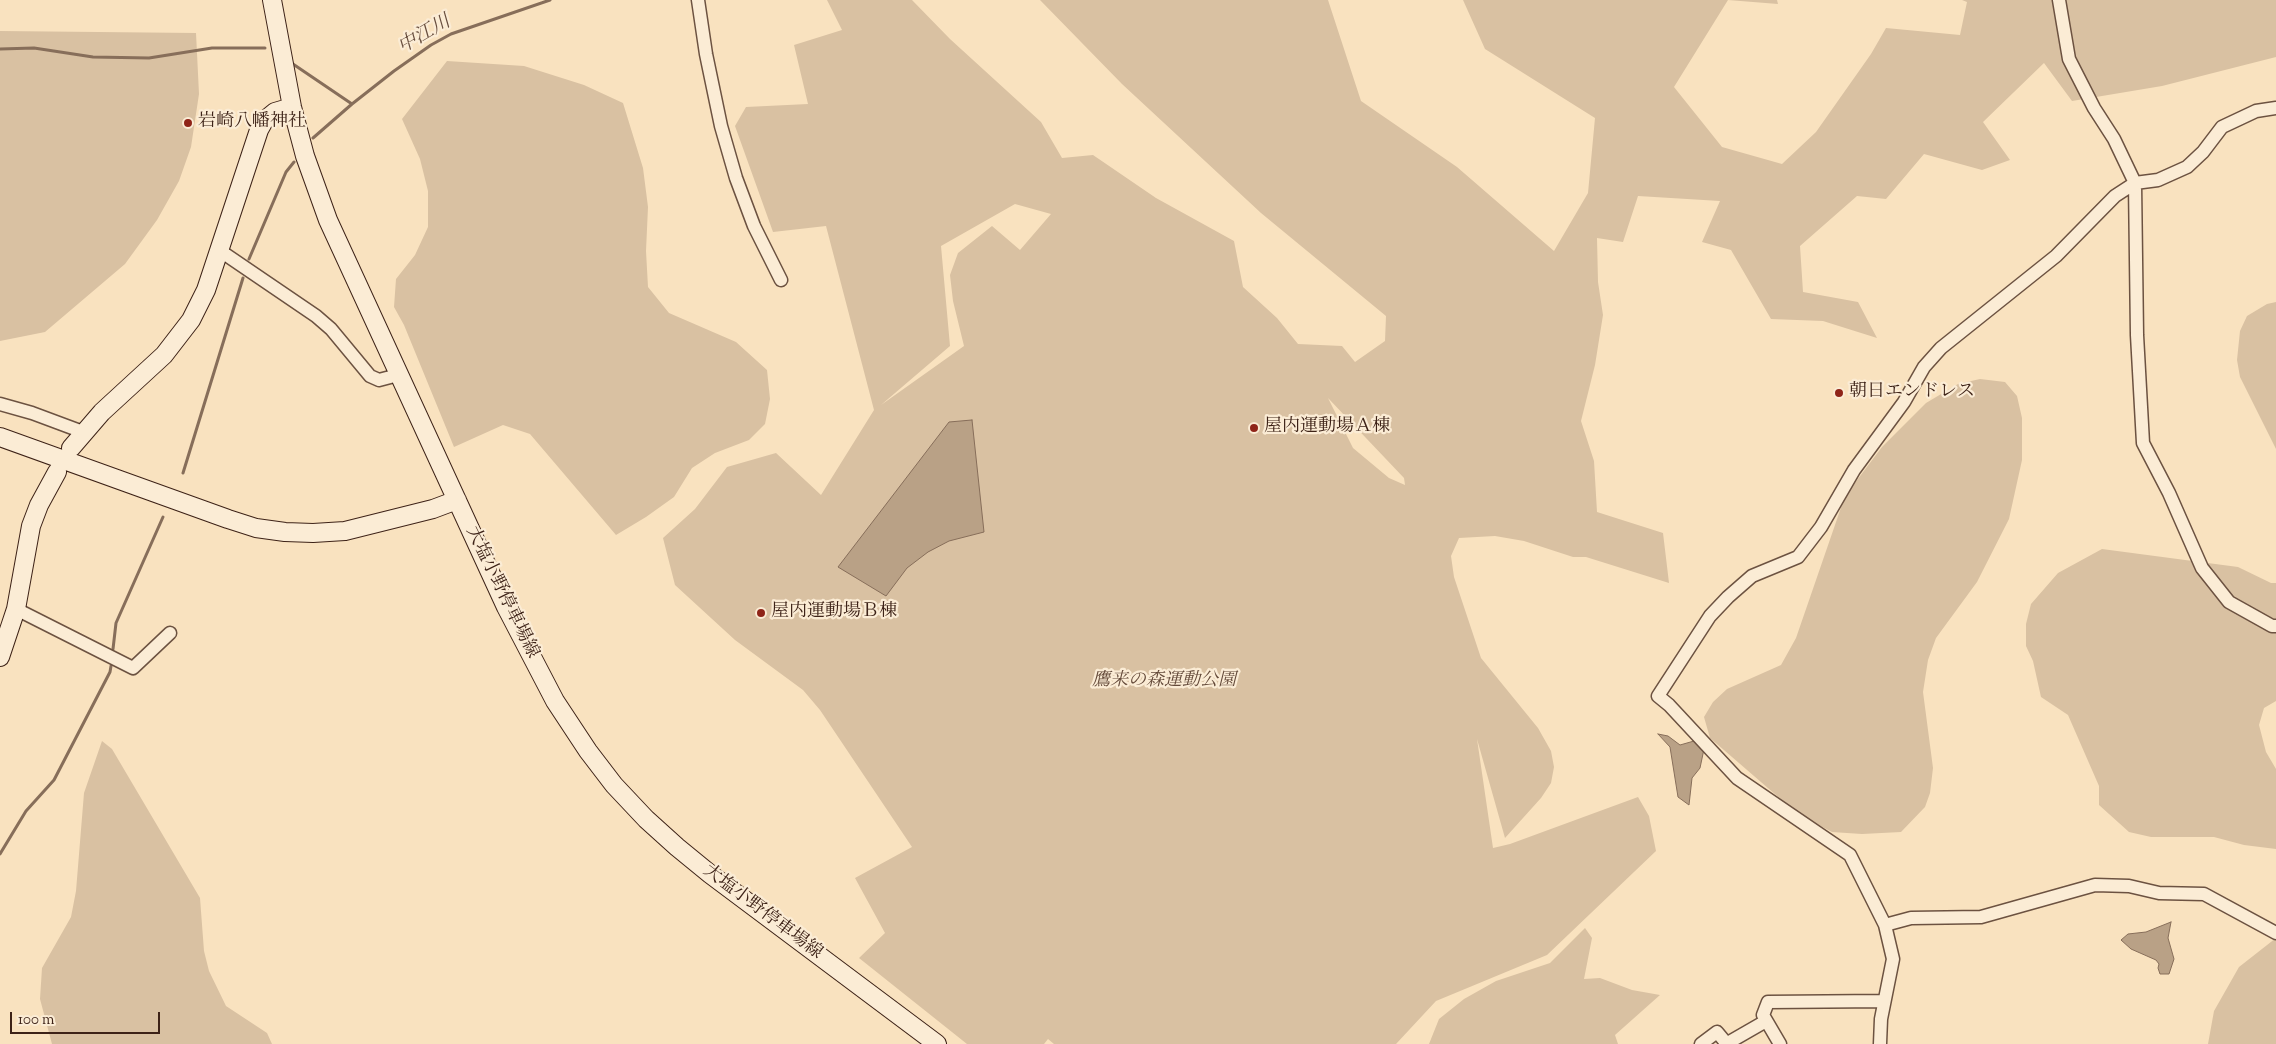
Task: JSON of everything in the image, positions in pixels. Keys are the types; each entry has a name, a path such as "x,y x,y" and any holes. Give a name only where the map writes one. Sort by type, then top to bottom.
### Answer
{"main road":[{"name":"大塩小野停車場線","path":"272,0 292,107 305,156 328,220 506,606 555,701 588,751 614,785 646,819 710,874 936,1044"},
{"path":"71,448 102,412 164,355 191,320 206,290 259,130 264,121 275,112 292,107"},
{"path":"0,437 228,519 256,528 275,531 313,534 345,531 433,509 457,500"},
{"path":"0,657 16,608 31,526 39,505 57,472"}],"street":[{"path":"698,0 706,54 721,126 731,161 754,226 781,280"},
{"path":"2059,0 2069,59 2094,108 2114,139 2135,183 2137,335 2143,443 2169,493 2202,568 2230,602 2272,626 2276,626"},
{"path":"1880,1044 1880,1020 1893,959 1884,925 1850,855 1737,778 1669,705 1658,696 1710,616 1728,597 1752,576 1798,557 1821,527 1854,470 1904,402 1924,367 1941,348 2056,256 2101,209 2135,183 2158,180 2187,167 2203,152 2222,128 2256,111 2276,108"},
{"path":"219,250 316,316 331,329 370,376 379,380 398,375"},
{"path":"0,404 32,412 83,432"},
{"path":"16,608 133,668 170,633"},
{"path":"1884,925 1919,918 1981,918 2095,885 2129,886 2159,893 2204,894 2276,932"},
{"path":"1780,1044 1763,1016 1768,1002 1884,1001"},
{"path":"1701,1044 1717,1032 1726,1044 1766,1021"}],"green space":[{"name":"鷹来の森運動公園","path":"827,0 912,0 950,39 1041,122 1062,158 1093,155 1156,198 1234,241 1243,287 1277,318 1298,344 1342,346 1355,362 1385,341 1386,316 1261,213 1122,84 1040,0 1328,0 1361,101 1457,167 1554,251 1588,193 1595,118 1485,49 1463,0 1728,0 1674,87 1722,147 1782,164 1816,132 1871,54 1886,28 1960,35 1967,2 1962,0 2276,0 2276,57 2162,86 2072,101 2044,63 1983,122 2010,160 1982,170 1924,154 1886,199 1857,196 1800,246 1803,292 1858,302 1877,338 1823,321 1771,319 1731,250 1702,242 1720,201 1638,196 1623,242 1597,238 1598,282 1603,315 1595,365 1581,421 1594,461 1597,512 1663,533 1669,583 1586,557 1573,557 1524,541 1495,536 1459,538 1451,556 1454,577 1481,658 1538,728 1551,751 1554,767 1551,783 1541,798 1505,838 1477,739 1493,848 1510,844 1638,797 1649,816 1656,851 1547,955 1436,1001 1396,1044 1054,1044 1048,1039 1044,1044 967,1044 859,958 885,933 855,878 912,847 820,710 803,690 735,640 675,585 663,538 695,509 727,467 776,453 821,495 874,410 826,226 773,232 735,126 746,107 808,104 794,45 842,30","holes":["1015,204 1051,214 1020,250 992,226 958,253 950,275 953,301 964,346 881,405 950,346 941,246","1328,398 1404,478 1405,485 1389,478 1353,448"]},
{"path":"1728,0 1777,0 1778,4"},
{"path":"0,31 196,33 199,94 191,147 179,181 157,220 125,264 45,332 0,341"},
{"path":"447,61 524,66 584,85 623,103 643,168 648,207 646,251 648,287 669,313 736,342 767,370 770,399 765,424 749,440 715,453 692,468 674,497 616,535 530,434 503,425 454,447 404,325 394,307 396,279 415,255 428,227 428,191 420,159 402,119"},
{"path":"2276,302 2276,449 2240,377 2237,360 2240,331 2247,316 2267,304"},
{"path":"1980,379 2005,382 2017,396 2022,418 2022,460 2009,519 1977,582 1936,638 1928,660 1923,692 1933,768 1930,793 1925,807 1901,832 1862,834 1832,832 1798,814 1710,738 1704,717 1713,702 1727,689 1781,665 1796,638 1845,496 1882,447 1926,403 1958,384"},
{"path":"2102,549 2238,567 2271,583 2276,583 2276,701 2264,708 2259,725 2266,752 2276,769 2276,849 2244,845 2214,837 2151,837 2129,832 2099,805 2099,786 2068,715 2041,697 2033,661 2026,646 2026,624 2031,604 2058,573"},
{"path":"102,741 112,749 200,898 204,951 209,971 226,1006 267,1033 272,1044 52,1044 40,999 42,968 71,917 76,891 84,793"},
{"path":"1585,928 1592,938 1584,979 1600,978 1632,990 1660,995 1615,1035 1618,1044 1429,1044 1439,1019 1464,999 1496,981 1550,963"},
{"path":"2276,938 2276,1044 2208,1044 2214,1011 2239,967"}],"shaded area":[{"path":"972,420 984,532 949,541 928,552 907,568 886,596 838,567 949,422"},
{"path":"1658,734 1668,736 1680,745 1694,741 1704,749 1700,768 1692,778 1689,805 1678,797 1670,747"},
{"path":"2171,922 2168,938 2174,959 2169,974 2160,974 2159,964 2156,960 2131,949 2121,940 2128,934 2146,932"}],"waterway":[{"name":"中江川","path":"313,138 352,104 431,45 451,34 550,0"},
{"path":"0,49 34,48 93,57 149,58 212,48 265,48"},
{"path":"290,62 352,104"},
{"path":"249,259 286,172 294,162"},
{"path":"183,473 243,278"},
{"path":"113,649 116,623 163,517"},
{"path":"0,854 26,811 54,780 110,672 111,666"}],"place":[{"name":"岩崎八幡神社","path":"188,123"},
{"name":"朝日エンドレス","path":"1839,393"},
{"name":"屋内運動場Ａ棟","path":"1254,428"},
{"name":"屋内運動場Ｂ棟","path":"761,613"}]}
